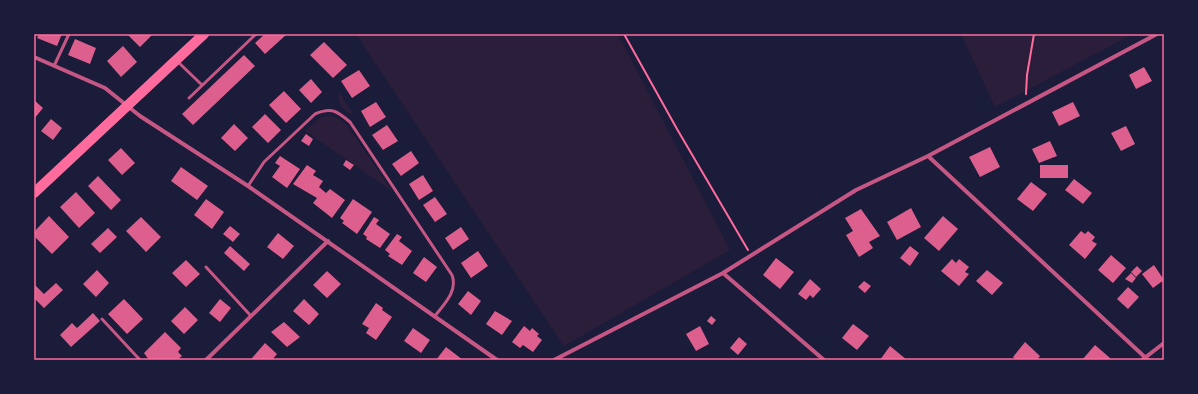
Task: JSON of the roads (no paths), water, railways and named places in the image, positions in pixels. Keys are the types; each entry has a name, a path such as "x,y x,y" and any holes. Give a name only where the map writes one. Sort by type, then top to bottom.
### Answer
{"main road":[{"path":"34,193 203,34"}],"street":[{"path":"554,360 723,273 856,190 928,156 1157,34"},
{"path":"34,57 105,88 140,116 248,186 497,360"},
{"path":"928,156 1145,359 1164,343"},
{"path":"206,360 328,241"},
{"path":"723,273 824,360"}],"lane":[{"path":"54,66 69,34"},
{"path":"188,98 256,34"},
{"path":"176,60 202,85"},
{"path":"248,186 264,162 315,114 326,110 335,111 350,122 455,281 454,289 435,316"},
{"path":"206,267 251,316"},
{"path":"102,319 140,360"}]}
